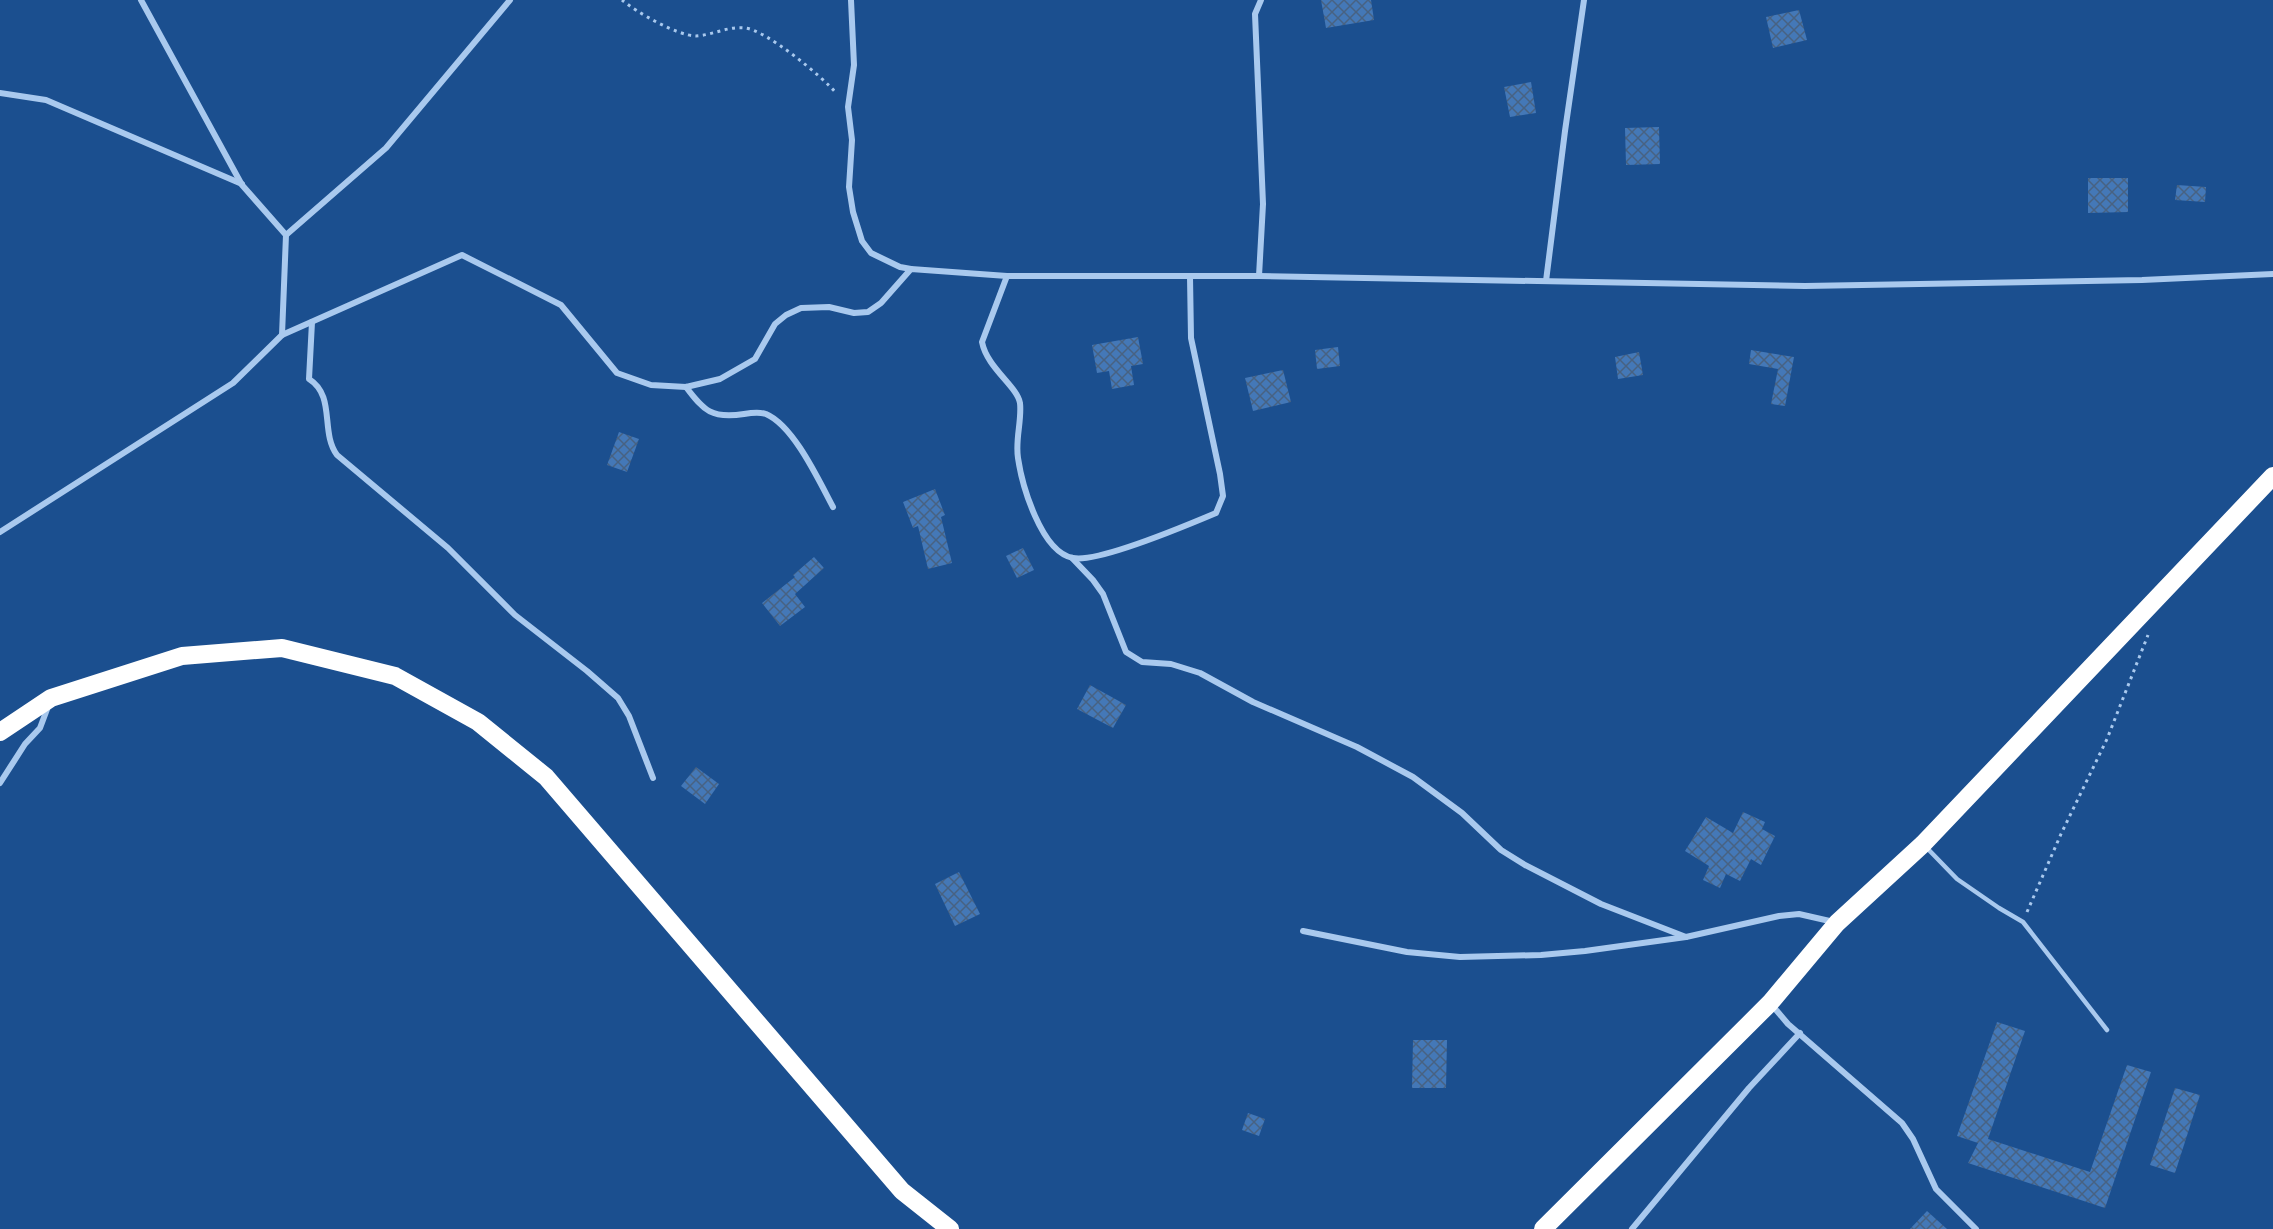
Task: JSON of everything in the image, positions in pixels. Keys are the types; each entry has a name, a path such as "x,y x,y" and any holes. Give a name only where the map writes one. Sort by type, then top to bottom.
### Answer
{"highway":[{"path":"1543,1229 1770,1003 1837,923 1923,844 2273,476"},
{"path":"0,732 51,698 182,657 282,648 395,675 478,722 546,777 902,1191 950,1229"}],"street":[{"path":"141,0 242,185 286,235 282,335"},
{"path":"286,235 387,148 510,0"},
{"path":"850,0 854,64 848,107 852,140 849,187 853,212 859,233 871,253 900,267 1007,276 1259,276 1805,286 2142,280 2273,274"},
{"path":"1259,276 1263,204 1255,14 1261,0"},
{"path":"1546,281 1584,0"},
{"path":"0,93 46,100 242,185"},
{"path":"0,532 233,383 282,335 462,255 561,305 617,373 651,385 687,387 720,379 755,359 775,324 786,315 801,308 829,307 854,313 868,312 881,303 911,269"},
{"path":"1007,276 982,342 997,372 1018,397 1020,418 1017,438 1018,458 1031,506 1043,533 1058,550 1072,558 1094,580 1103,594 1126,652 1142,662 1171,664 1200,673 1253,702 1357,747 1413,777 1462,813 1501,850 1525,865 1601,904 1686,937"},
{"path":"1072,558 1093,557 1216,513 1222,496 1220,474 1191,338 1190,277"},
{"path":"312,322 309,379 321,390 327,406 330,441 337,455 448,548 515,615 587,670 618,698 629,716 653,778"},
{"path":"687,387 700,406 708,411 732,416 764,413 778,421 801,450 833,507"},
{"path":"0,783 25,744 40,728 51,698"},
{"path":"1303,931 1407,952 1460,957 1541,955 1686,937 1779,916 1799,914 1837,923"},
{"path":"1770,1003 1788,1024 1902,1123 1913,1139 1936,1189 1976,1229"},
{"path":"1632,1229 1760,1075 1800,1033"}],"lane":[{"path":"1923,844 1957,879 2023,922 2107,1030"}],"path":[{"path":"622,0 634,10 690,35 734,28 756,31 768,37 818,75 848,107"},
{"path":"2023,922 2061,834 2107,739 2151,626"}],"building":[{"path":"1321,0 1371,0 1374,20 1326,28"},
{"path":"1799,10 1807,40 1773,48 1766,17"},
{"path":"1531,82 1536,113 1510,117 1504,87"},
{"path":"1659,127 1660,164 1626,165 1625,128"},
{"path":"2088,178 2128,178 2128,212 2088,213"},
{"path":"2177,185 2206,187 2205,202 2175,200"},
{"path":"1138,337 1143,364 1131,366 1134,385 1112,389 1109,371 1097,373 1092,345"},
{"path":"1338,347 1340,366 1317,369 1315,350"},
{"path":"1751,350 1794,357 1785,406 1771,404 1778,369 1749,364"},
{"path":"1639,352 1643,375 1618,379 1615,357"},
{"path":"1283,370 1291,402 1253,411 1245,378"},
{"path":"619,432 639,439 627,472 607,465"},
{"path":"935,489 945,515 941,517 952,563 928,569 918,526 913,528 903,502"},
{"path":"1023,548 1034,570 1017,578 1006,556"},
{"path":"814,557 824,568 795,594 805,607 780,626 762,603 795,577 793,575"},
{"path":"1090,685 1126,705 1113,728 1077,709"},
{"path":"696,767 719,784 705,804 681,786"},
{"path":"1743,812 1765,822 1762,829 1775,836 1761,865 1751,859 1740,881 1726,874 1720,888 1703,880 1709,866 1685,851 1706,817 1733,833"},
{"path":"959,872 980,914 955,926 935,884"},
{"path":"1997,1022 2025,1031 1988,1139 2090,1172 2127,1065 2151,1072 2105,1208 1968,1163 1978,1143 1957,1136"},
{"path":"1413,1040 1447,1040 1446,1088 1412,1088"},
{"path":"2175,1088 2200,1095 2175,1173 2150,1165"},
{"path":"1248,1113 1265,1119 1259,1136 1242,1130"},
{"path":"1927,1211 1947,1229 1910,1229"}]}
